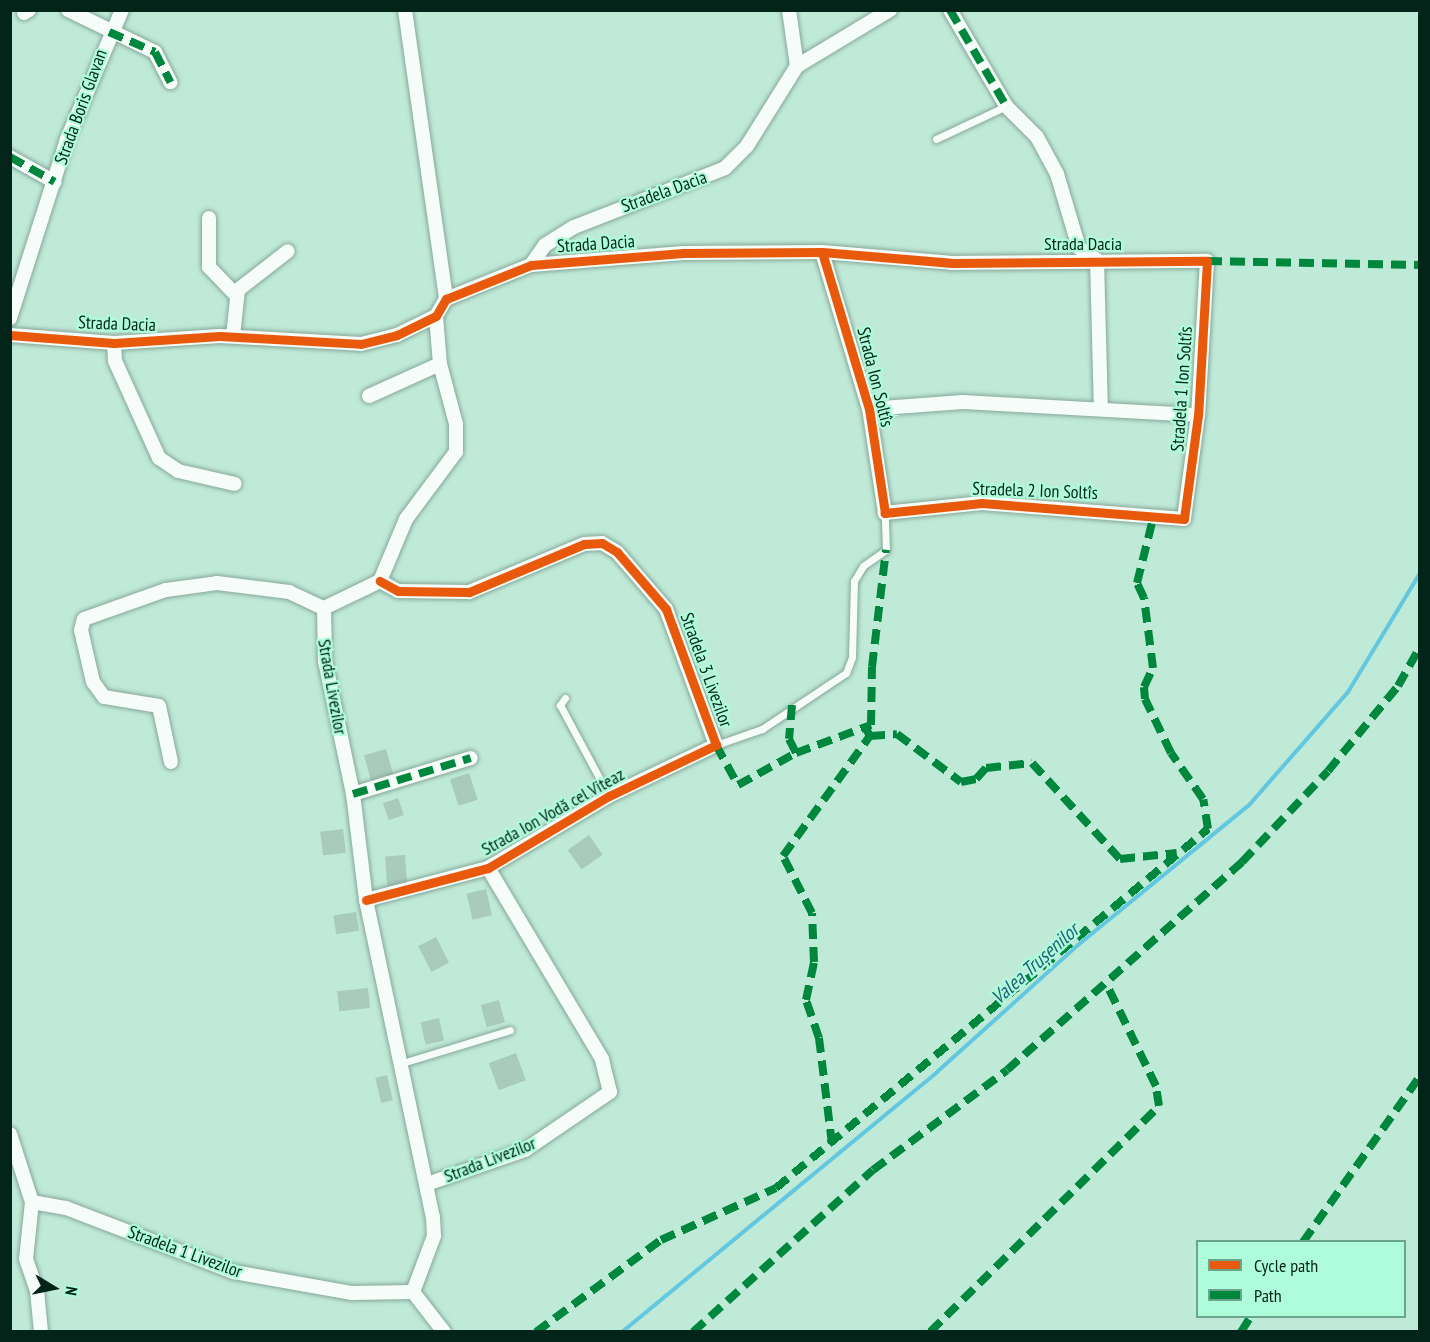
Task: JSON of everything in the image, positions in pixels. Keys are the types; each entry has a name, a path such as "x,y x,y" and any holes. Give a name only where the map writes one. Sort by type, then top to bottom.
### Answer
{"street":[{"name":"Strada Boris Glavan","path":"68,10 109,32 155,52 170,82"},
{"name":"Strada Boris Glavan","path":"10,318 55,182 109,32 122,10"},
{"path":"171,762 159,706 104,697 93,682 81,630 84,619 166,590 218,583 289,592 324,608 381,581 406,519 456,452 456,424 440,364 436,316 446,299 405,10"},
{"path":"789,10 797,66"},
{"name":"Stradela Dacia","path":"531,265 545,244 574,227 724,168 747,146 797,66 890,10"},
{"path":"950,10 1006,106"},
{"name":"Strada Dacia","path":"1006,106 1038,137 1057,174 1078,248 1097,260"},
{"name":"Strada Boris Glavan","path":"10,157 55,182"},
{"path":"210,218 209,267 236,295"},
{"path":"233,336 236,295 288,251"},
{"name":"Strada Dacia","path":"446,299 531,265 684,253 822,252 953,262 1207,261"},
{"name":"Strada Ion Soltîs","path":"822,252 869,409 885,513"},
{"name":"Strada Dacia","path":"1097,260 1101,409"},
{"name":"Stradela 1 Ion Soltîs","path":"1184,519 1198,415 1207,261"},
{"name":"Strada Dacia","path":"10,335 114,343 233,336 361,344 436,316"},
{"name":"Strada Dacia","path":"114,343 115,361 159,458 178,471 235,484"},
{"path":"369,396 440,364"},
{"name":"Stradela 1 Ion Soltîs","path":"869,409 963,402 1198,415"},
{"name":"Stradela 2 Ion Soltîs","path":"885,513 982,503 1184,519"},
{"name":"Stradela 3 Livezilor","path":"381,581 398,591 469,592 584,544 602,543 617,552 666,609 716,745"},
{"name":"Strada Livezilor","path":"324,608 330,698 353,794 366,900 399,1064 427,1184 434,1236 412,1292"},
{"name":"Strada Ion Vodă cel Viteaz","path":"366,900 488,868 609,796 716,745"},
{"path":"353,794 471,758"},
{"name":"Strada Ion Vodă cel Viteaz","path":"488,868 603,1059 610,1092"},
{"name":"Strada Livezilor","path":"427,1184 525,1150 610,1092"},
{"path":"10,1134 32,1202 26,1259 37,1291 41,1332"},
{"name":"Stradela 1 Livezilor","path":"32,1202 66,1208 234,1272 352,1293 412,1292"},
{"path":"412,1292 444,1332"}],"lane":[{"path":"936,139 1006,106"},
{"name":"Strada Ion Soltîs","path":"716,745 762,729 846,673 852,657 854,581 863,566 886,550 885,513"},
{"name":"Strada Ion Vodă cel Viteaz","path":"565,698 560,705 609,796"},
{"path":"399,1064 510,1030"}],"building":[{"path":"386,749 393,774 371,780 364,755"},
{"path":"469,773 478,800 459,806 450,779"},
{"path":"398,798 404,815 389,820 383,803"},
{"path":"343,829 346,853 323,856 320,832"},
{"path":"589,835 603,855 581,870 568,850"},
{"path":"405,855 407,885 387,886 385,856"},
{"path":"486,889 492,915 473,920 467,893"},
{"path":"356,912 359,931 336,934 333,916"},
{"path":"436,937 449,963 431,972 418,946"},
{"path":"368,988 370,1008 339,1011 337,991"},
{"path":"499,1000 505,1022 487,1027 481,1005"},
{"path":"439,1018 444,1040 426,1045 420,1022"},
{"path":"516,1053 526,1080 499,1090 489,1063"},
{"path":"387,1075 393,1100 381,1103 375,1078"}],"waterway":[{"name":"Valea Trușenilor","path":"622,1332 937,1072 1078,945 1250,804 1348,692 1420,573"}],"marked path":[{"path":"950,10 1006,106"},
{"path":"109,32 155,52 170,82"},
{"path":"10,157 55,182"},
{"path":"1207,261 1420,265"},
{"path":"536,1332 661,1240 776,1188 1208,829 1203,799 1171,753 1145,699 1144,687 1153,668 1144,598 1137,583 1154,515"},
{"path":"792,705 789,739 796,753 871,725 872,667 886,550"},
{"path":"693,1332 873,1170 1007,1070 1242,862 1328,771 1398,686 1420,647"},
{"path":"832,1144 819,1038 806,1000 814,962 812,913 783,856 870,736 865,727"},
{"path":"870,736 897,734 961,782 976,779 986,768 1032,763 1120,859 1177,853"},
{"path":"716,745 738,785 796,753"},
{"path":"353,794 471,758"},
{"path":"930,1332 1159,1106 1156,1086 1106,983"},
{"path":"1304,1240 1420,1076"},
{"path":"1241,1332 1250,1318"}],"cycle path":[{"path":"10,335 114,343 220,336 361,344 397,335 436,316 446,299 531,265 684,253 822,252 953,263 1207,261 1198,415 1184,519 982,503 885,513 869,409 822,252"},
{"path":"366,900 488,868 609,796 716,745 666,609 617,552 602,543 584,544 469,592 398,591 380,581"}]}
